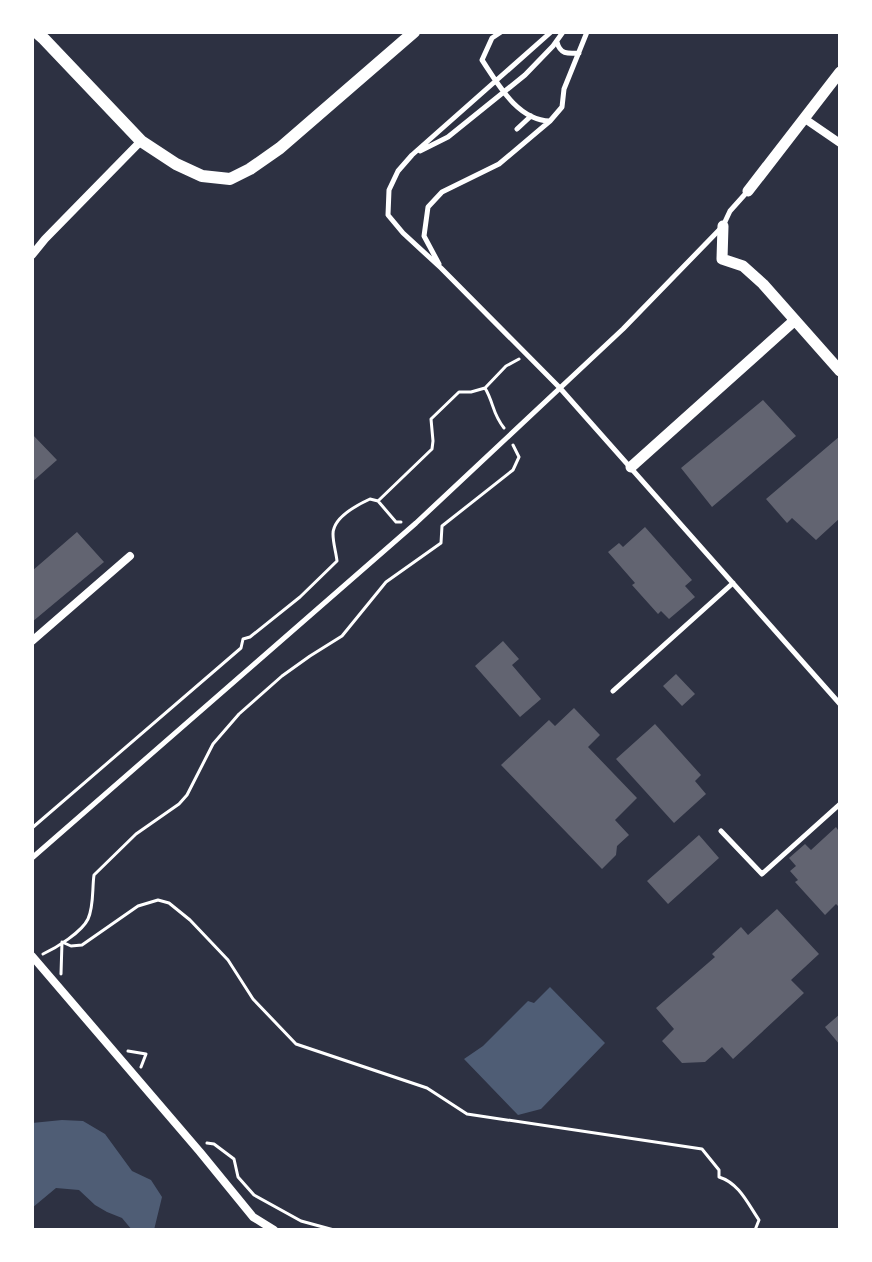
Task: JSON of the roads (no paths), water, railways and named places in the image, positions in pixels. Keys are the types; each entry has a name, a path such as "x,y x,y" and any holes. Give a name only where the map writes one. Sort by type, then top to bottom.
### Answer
{"main road":[{"path":"39,34 141,141 176,164 202,176 230,179 280,148 414,32"}],"street":[{"path":"748,191 840,72"},
{"path":"805,119 840,143"},
{"path":"32,255 141,141"},
{"path":"723,226 722,259 743,266 763,284 840,371"},
{"path":"631,467 795,320"},
{"path":"32,641 130,556"},
{"path":"32,956 253,1217 274,1230"}],"lane":[{"path":"501,32 492,38 482,60 503,92 525,113 539,120 550,121"},
{"path":"551,32 412,155 398,171 389,190 388,215 559,387 840,704"},
{"path":"412,155 448,137 525,75 563,32"},
{"path":"441,268 424,236 428,207 442,192 499,164 550,121 562,107 564,89 587,32"},
{"path":"556,41 564,53 579,53"},
{"path":"517,129 531,116"},
{"path":"32,858 416,523 623,329 723,226 730,211 748,191"},
{"path":"613,691 733,583"},
{"path":"721,831 762,874 840,804"}],"water":[{"path":"550,987 605,1043 541,1109 518,1115 464,1059 483,1046 528,1001 534,1003"},
{"path":"83,1121 105,1134 132,1171 151,1180 162,1197 154,1230 132,1230 122,1218 95,1205 79,1190 56,1188 32,1208 32,1123"}]}
